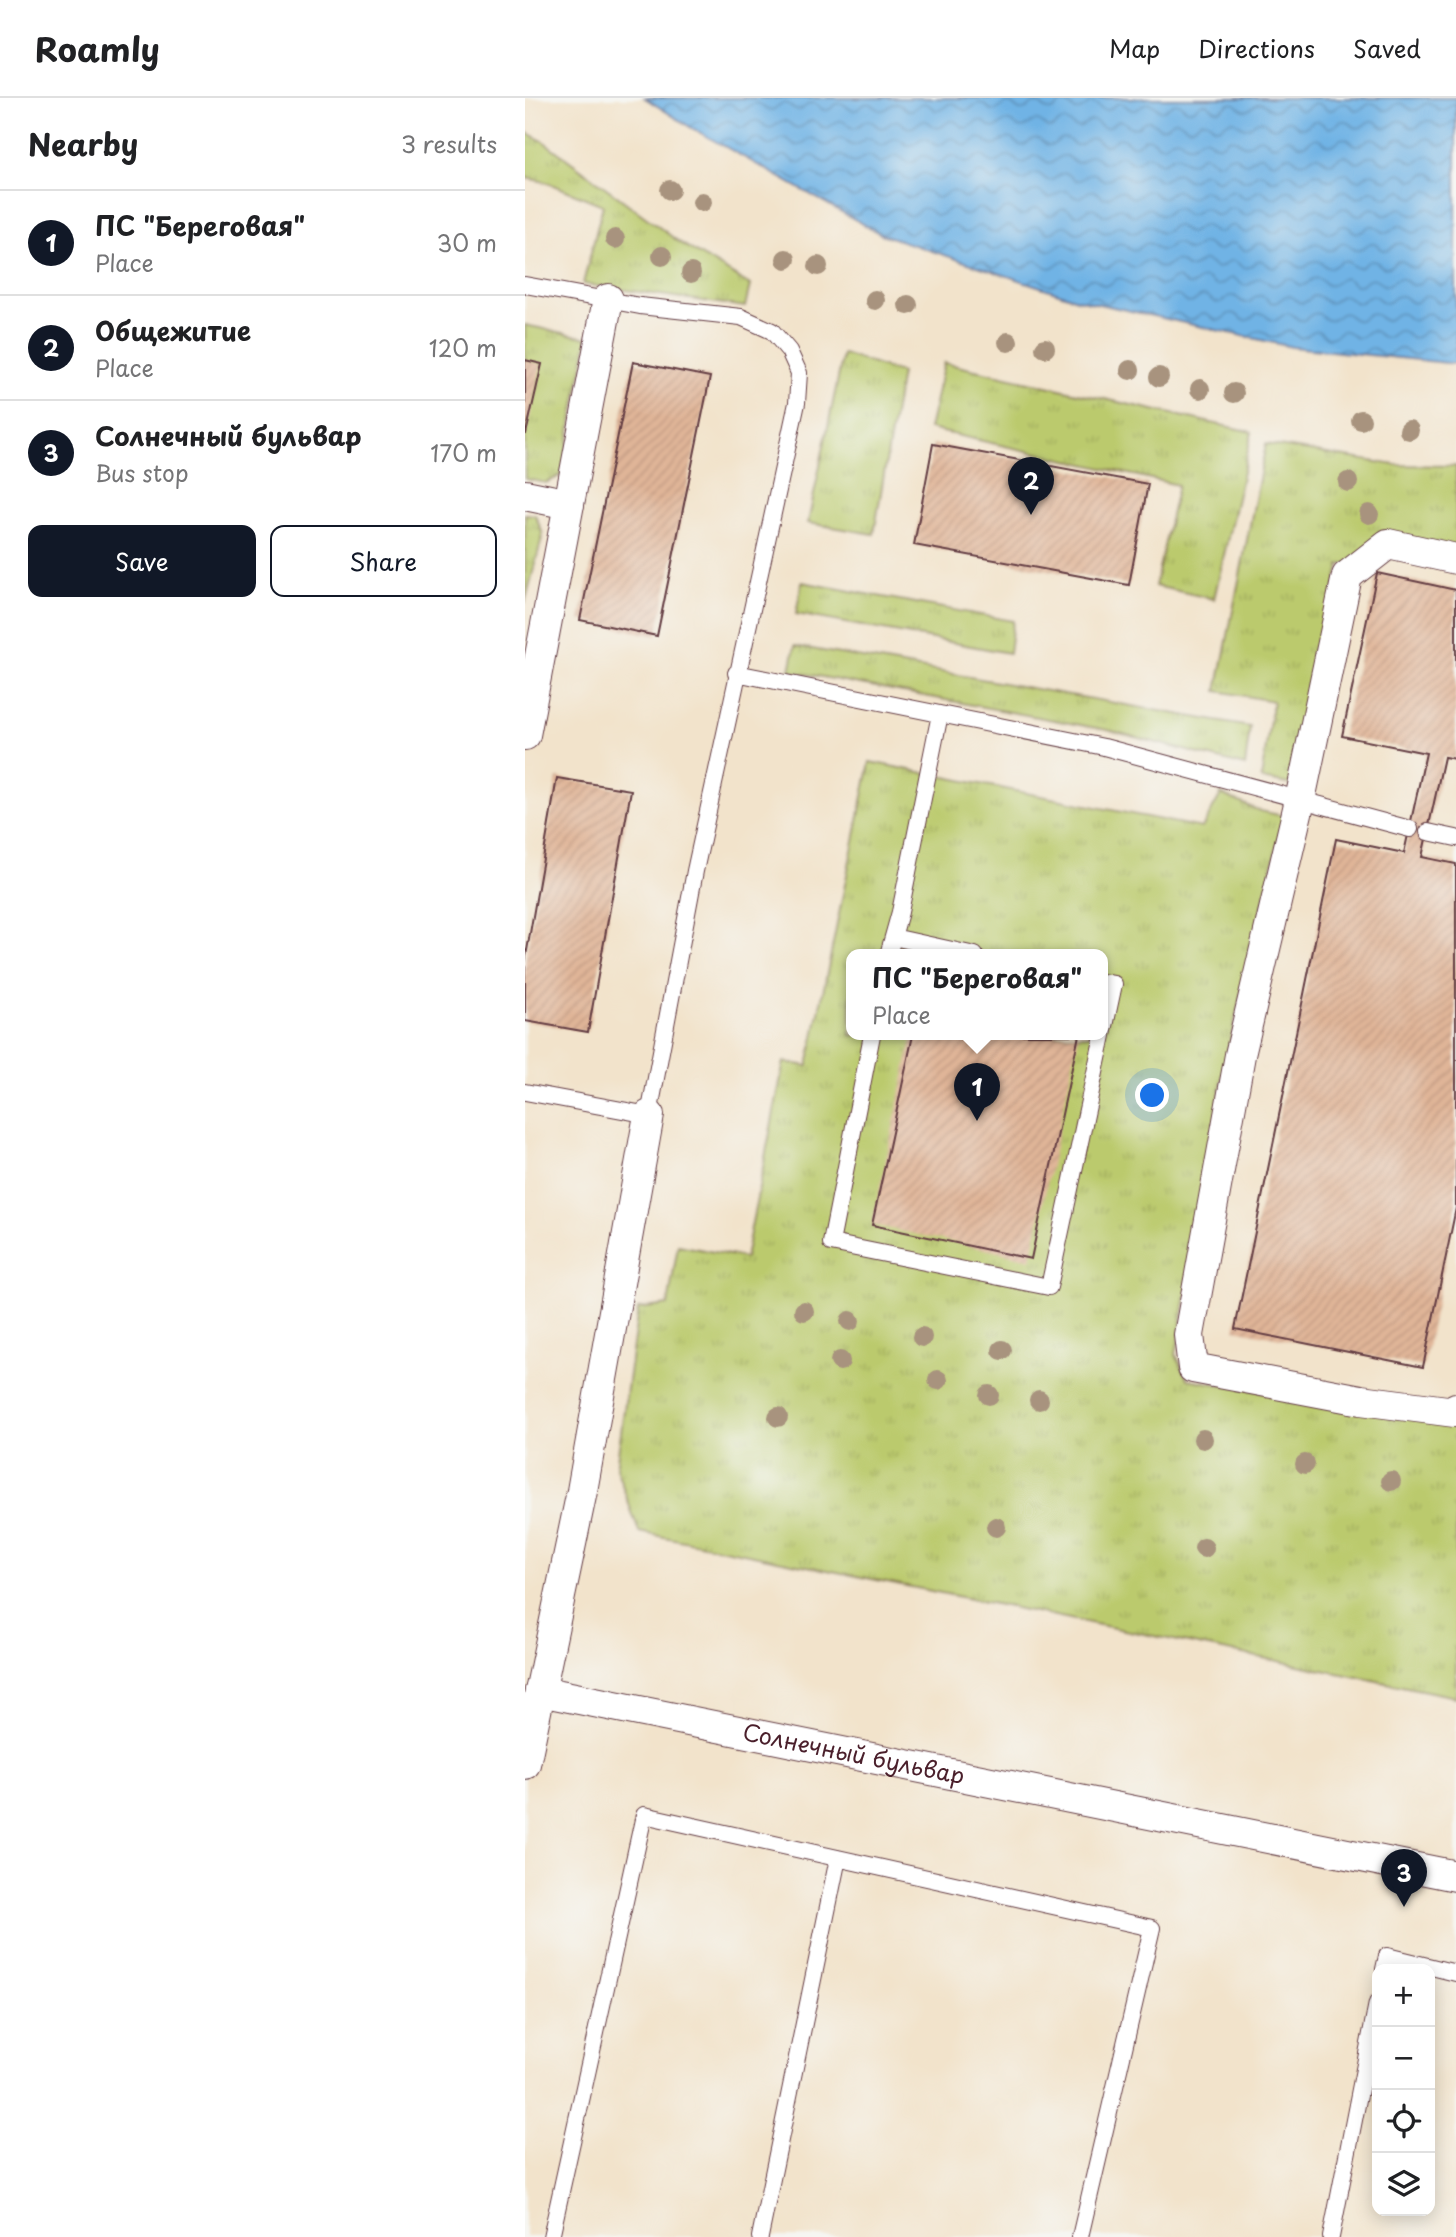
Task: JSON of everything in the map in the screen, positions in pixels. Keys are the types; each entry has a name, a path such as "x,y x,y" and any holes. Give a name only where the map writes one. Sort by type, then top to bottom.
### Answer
{"street":[{"path":"525,735 608,299"},
{"path":"525,495 569,504"},
{"path":"1456,559 1388,544 1347,576 1300,800 1241,1055 1189,1335 1193,1368 1361,1400 1456,1411"},
{"path":"525,1764 582,1491 649,1115"},
{"name":"Солнечный бульвар","path":"540,1691 1456,1876"}],"lane":[{"path":"525,285 640,306 741,317 772,331 789,351 799,373 797,403 736,673 649,1115 525,1092"},
{"path":"736,673 1104,747 1410,829"},
{"path":"890,949 900,912 940,714"},
{"path":"1428,832 1456,838"},
{"path":"893,937 948,949"},
{"path":"1108,983 1114,984 1108,1012"},
{"path":"871,1040 831,1243 1049,1287 1102,1040"},
{"path":"551,2237 644,1815 1152,1928 1080,2237"},
{"path":"759,2237 838,1858"},
{"path":"1385,1964 1387,1956 1419,1964"},
{"path":"1435,1968 1456,1973"},
{"path":"1331,2237 1372,2027"}],"green space":[{"path":"525,132 543,141 679,242 750,285 745,307 583,284 603,205 546,182 525,178"},
{"path":"525,325 588,338 562,475 546,483 525,479"},
{"path":"843,354 901,373 874,534 808,523"},
{"path":"944,363 1252,432 1214,599 1155,586 1178,485 929,429"},
{"path":"1266,444 1395,465 1456,466 1456,547 1340,565 1294,785 1261,779 1273,701 1217,691"},
{"path":"525,514 535,515 543,534 525,603"},
{"path":"802,582 1013,621 1009,653 796,614"},
{"path":"795,646 1250,727 1245,766 1112,731 790,671"},
{"path":"870,762 1202,828 1221,794 1260,811 1284,816 1225,1061 1176,1355 1188,1379 1456,1425 1456,1697 639,1532 616,1468 638,1309 668,1305 678,1245 745,1258 784,1062 808,1066"}],"water":[{"path":"645,98 1456,98 1456,364 1292,347 1077,299 881,234 690,127"}],"building":[{"path":"525,360 542,364 526,434 525,434"},
{"path":"633,362 710,377 657,636 580,620"},
{"path":"933,444 1148,484 1129,585 914,545"},
{"path":"1377,573 1456,590 1456,759 1444,757 1422,857 1456,864 1456,1208 1423,1367 1235,1329 1336,839 1404,853 1426,753 1342,736"},
{"path":"557,778 631,790 588,1032 525,1021 525,962"},
{"path":"912,1040 1078,1040 1031,1259 872,1225"}],"place":[{"name":"Общежитие","path":"1031,515"},
{"name":"ПС \"Береговая\"","path":"977,1121"},
{"name":"Солнечный бульвар","path":"1404,1907"}]}
